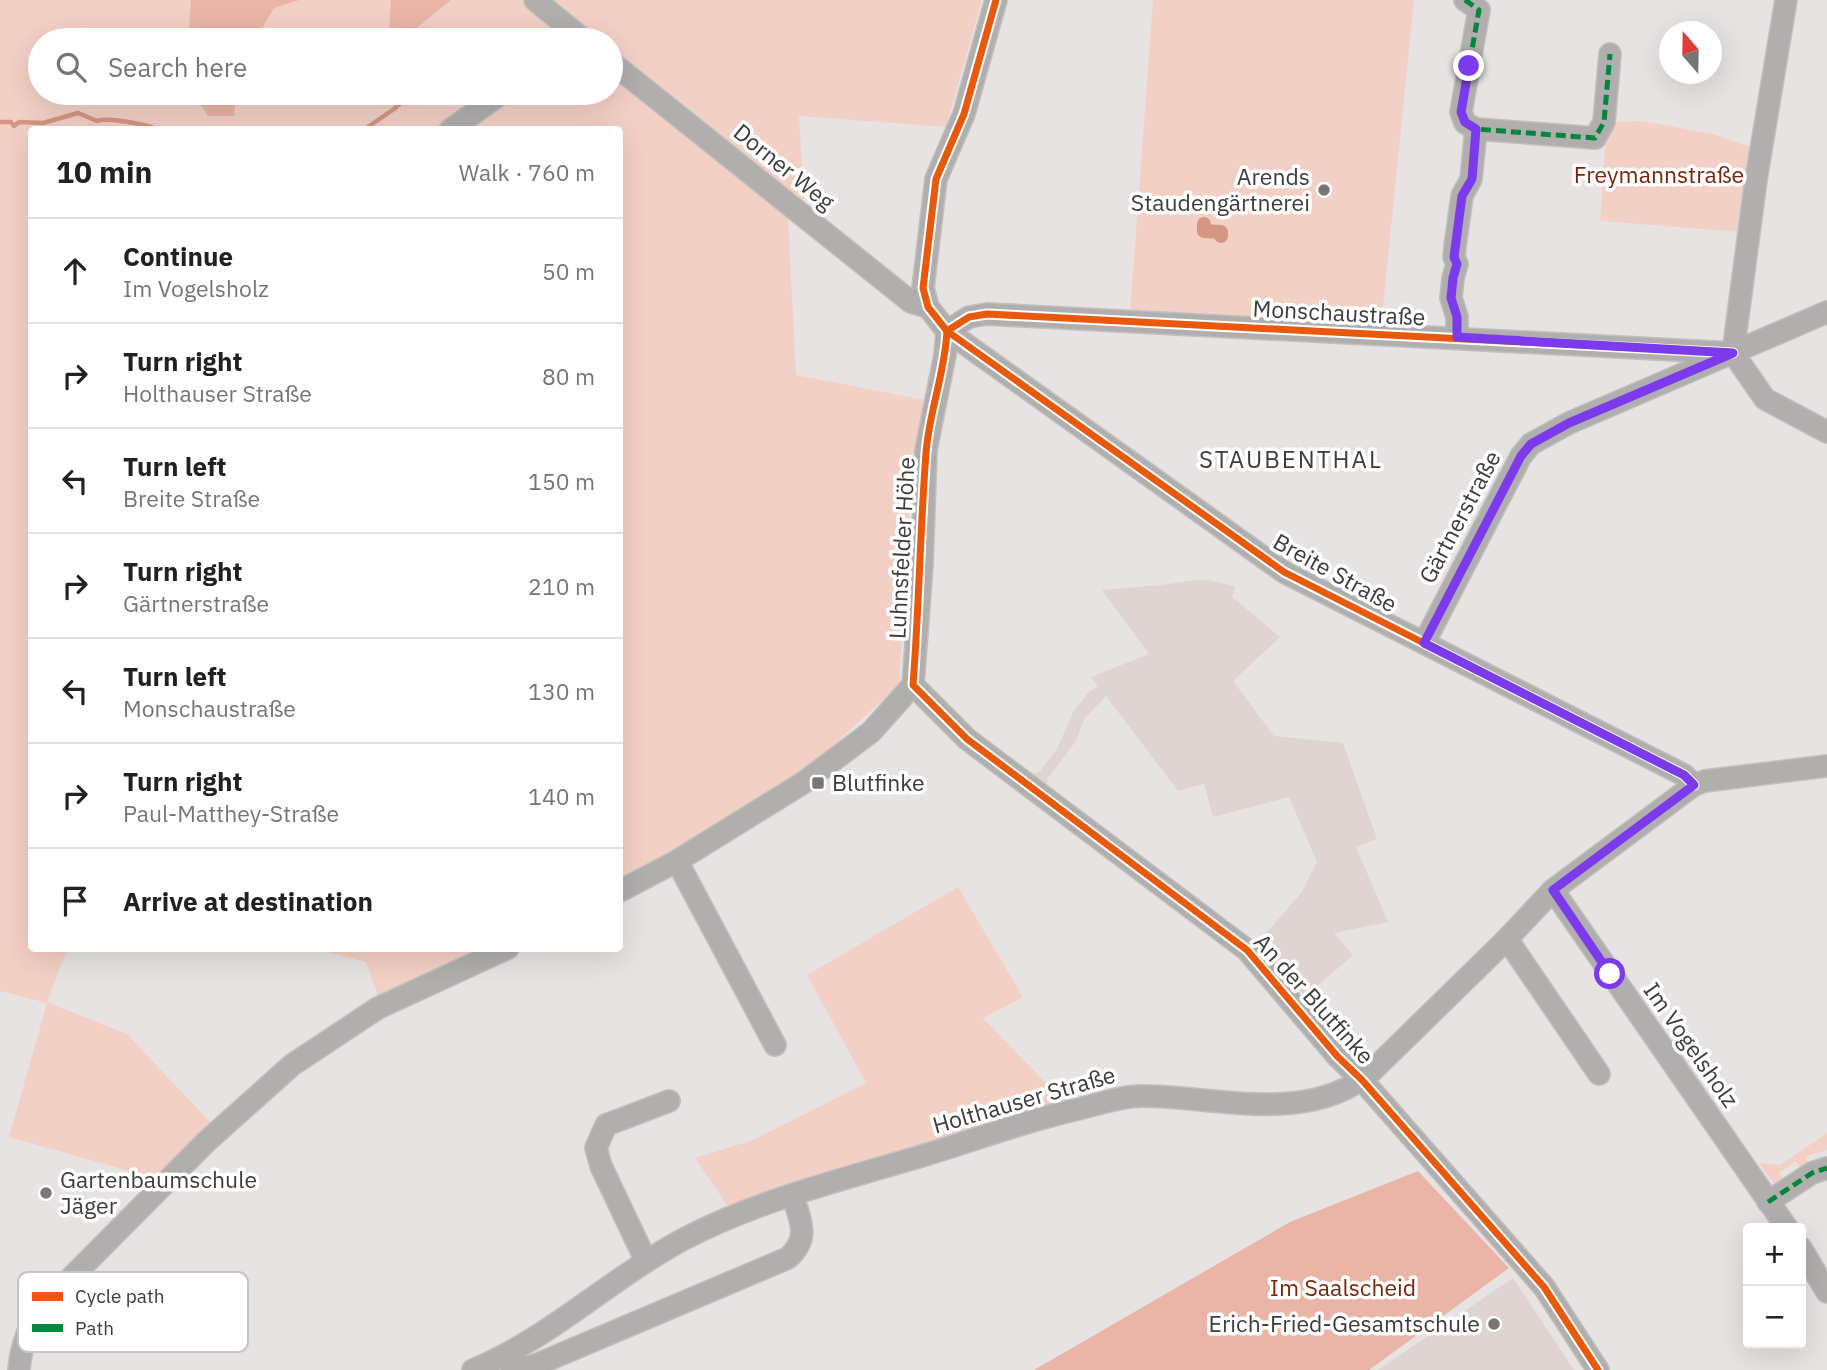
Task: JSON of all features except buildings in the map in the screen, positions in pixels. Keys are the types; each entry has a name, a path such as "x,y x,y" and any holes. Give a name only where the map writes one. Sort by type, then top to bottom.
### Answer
{"street":[{"path":"535,0 568,28"},
{"path":"928,307 923,288 936,179 964,114 996,0"},
{"path":"1465,0 1479,10 1461,112 1465,122 1476,129 1595,138 1604,122 1610,54"},
{"path":"1786,0 1756,180 1733,353 1765,399 1827,432"},
{"name":"Dorner Weg","path":"623,72 911,302 928,307"},
{"path":"456,126 485,105"},
{"path":"1457,337 1457,317 1451,298 1457,264 1454,257 1462,196 1472,179 1476,129"},
{"name":"Breite Straße","path":"928,307 947,331 1284,572 1700,783"},
{"name":"Gärtnerstraße","path":"1424,643 1521,456 1531,444 1569,423 1827,312"},
{"name":"Monschaustraße","path":"947,331 969,317 987,314 1733,353"},
{"name":"Luhnsfelder Höhe","path":"913,685 922,565 926,450 945,355 947,331"},
{"path":"623,889 677,861 788,793 870,732 913,685"},
{"name":"An der Blutfinke","path":"913,685 967,739 1247,950 1337,1056 1362,1080 1544,1287 1598,1370"},
{"path":"1700,783 1827,766"},
{"name":"Holthauser Straße","path":"473,1370 502,1358 646,1261 734,1214 1061,1113 1139,1096 1280,1104 1310,1101 1362,1080 1507,939 1553,890 1700,783"},
{"path":"677,861 775,1045"},
{"name":"Im Vogelsholz","path":"1553,890 1783,1223"},
{"path":"1507,939 1599,1074"},
{"path":"77,1272 197,1151 292,1065 378,1008 499,952"},
{"path":"646,1261 601,1166 596,1148 606,1125 669,1101"},
{"path":"1768,1202 1812,1173 1827,1168"},
{"path":"502,1358 515,1366 531,1367 789,1258 803,1239 803,1228 793,1196"},
{"path":"1806,1256 1827,1292"},
{"path":"19,1370 21,1352"}],"shaded area":[{"path":"1195,580 1235,586 1232,597 1280,637 1233,681 1274,736 1343,743 1377,839 1356,847 1388,922 1334,933 1353,955 1305,997 1257,944 1301,893 1317,862 1289,797 1213,817 1204,784 1178,791 1106,696 1084,719 1076,741 1048,778 1047,785 1033,774 1039,772 1057,749 1073,712 1088,693 1098,686 1091,677 1149,654 1102,590"},
{"name":"Erich-Fried-Gesamtschule","path":"1513,1278 1574,1370 1378,1370"}],"green space":[{"path":"0,0 982,0 946,127 799,116 804,202 788,216 796,375 926,400 912,475 899,685 820,758 680,849 623,880 623,126 28,126 28,952 66,952 47,1002 127,1034 212,1124 157,1179 9,1137 47,1003 0,991"},
{"path":"191,0 299,0 274,8 262,28 189,28"},
{"path":"391,0 451,0 417,28 389,28"},
{"path":"1153,0 1414,0 1381,327 1130,313"},
{"path":"201,105 235,105 234,116 208,116"},
{"name":"Freymannstraße","path":"1642,121 1713,134 1753,148 1740,232 1600,221 1607,122"},
{"path":"958,887 1023,997 983,1018 1068,1106 729,1208 695,1158 753,1140 866,1083 807,975"},
{"path":"328,952 483,952 379,999 366,962"},
{"path":"1827,1133 1827,1150 1806,1156 1811,1172 1805,1175 1796,1161 1779,1173 1787,1187 1780,1192 1759,1163 1780,1165"},
{"name":"Im Saalscheid","path":"1418,1171 1509,1268 1369,1370 1034,1370 1290,1222"}],"waterway":[{"path":"369,126 398,105"},
{"path":"0,122 11,122 14,126 19,122 43,123 78,113 97,121 109,120 146,126"},
{"path":"1204,224 1204,231 1221,232 1221,236"}],"marked path":[{"path":"1465,0 1479,10 1461,112 1465,123 1476,129 1595,138 1604,122 1610,54"},
{"path":"1457,337 1457,317 1451,298 1457,264 1454,257 1462,196 1471,179 1476,129"},
{"path":"1768,1202 1812,1173 1827,1168"}],"cycle path":[{"path":"996,0 964,114 936,179 923,288 928,307 947,331 1284,572 1684,775 1694,785"},
{"path":"947,331 969,317 987,314 1733,353"},
{"path":"947,331 926,453 913,685 967,739 1247,950 1337,1056 1362,1080 1544,1287 1598,1370"}],"place":[{"name":"Arends Staudengärtnerei","path":"1324,190"},
{"name":"Blutfinke","path":"818,783"},
{"name":"Gartenbaumschule Jäger","path":"46,1193"},
{"name":"Erich-Fried-Gesamtschule","path":"1494,1324"}],"district":[{"name":"STAUBENTHAL","path":"1291,460"}],"route":[{"path":"1469,66 1461,112 1465,122 1476,129 1472,179 1462,196 1454,257 1457,264 1451,298 1457,317 1457,337 1733,353 1569,423 1531,444 1521,456 1424,643 1684,775 1694,785 1553,890 1610,974"}]}
